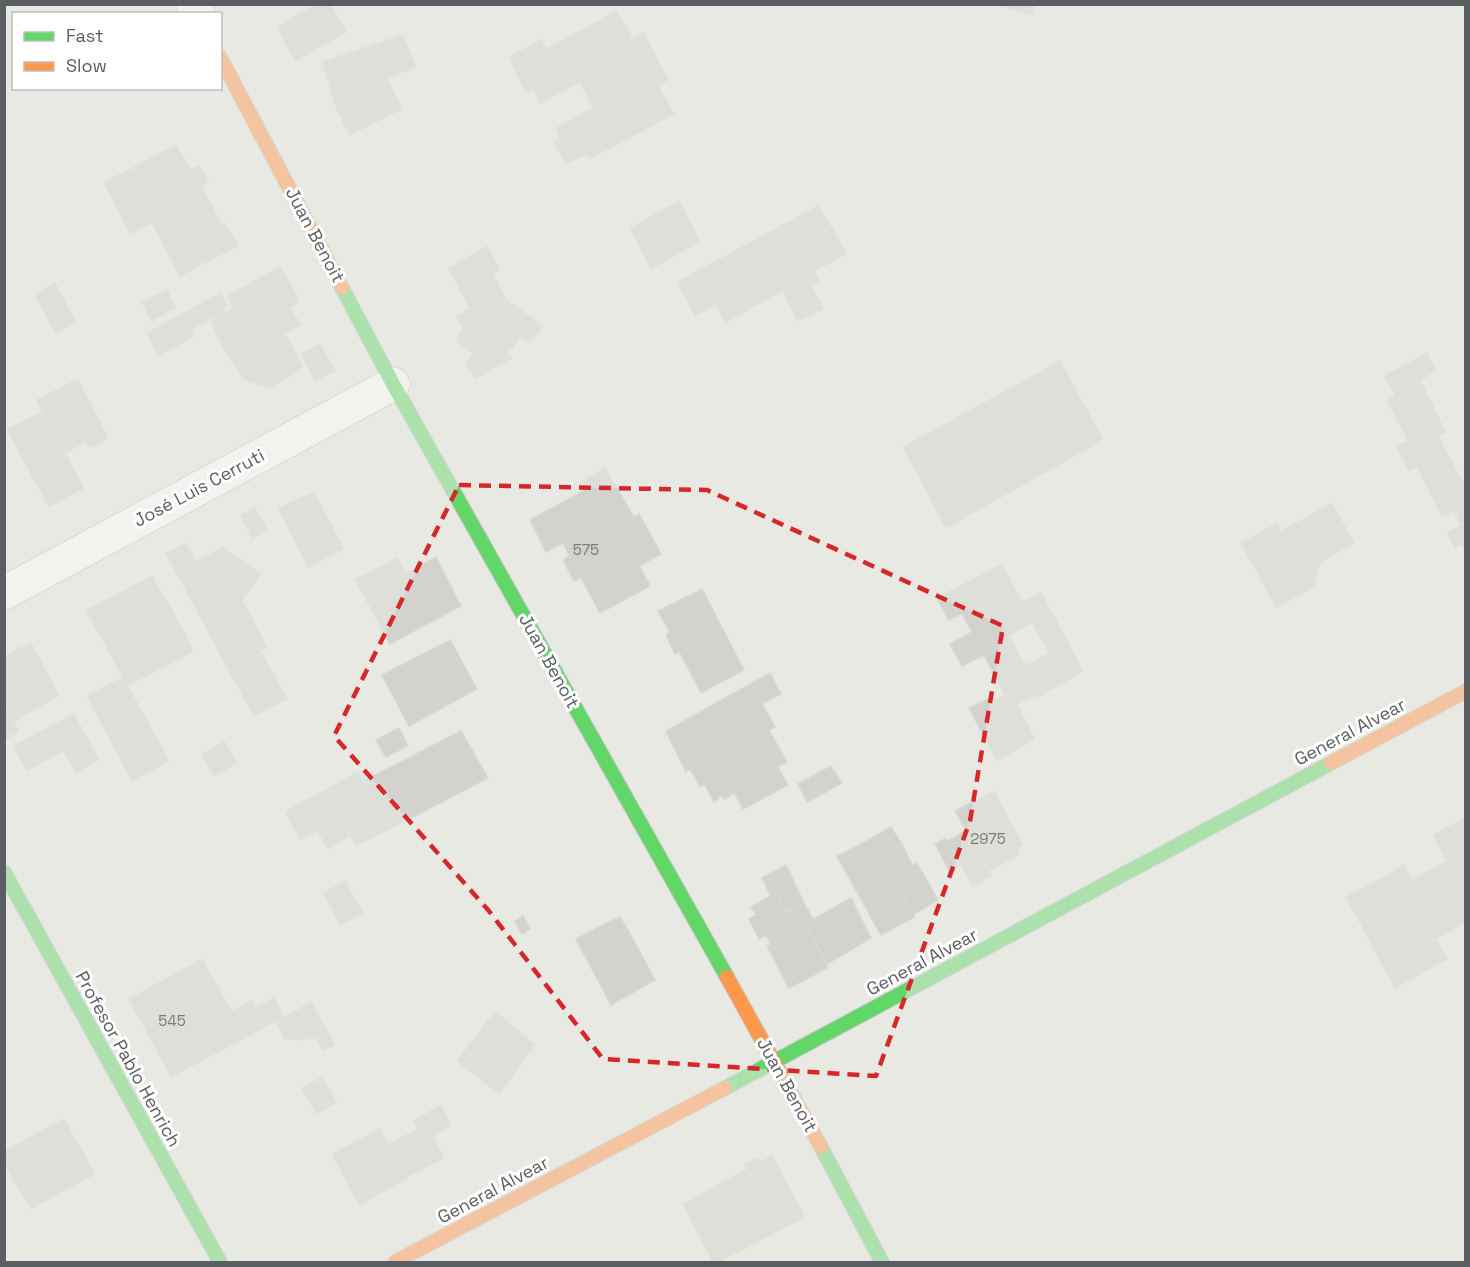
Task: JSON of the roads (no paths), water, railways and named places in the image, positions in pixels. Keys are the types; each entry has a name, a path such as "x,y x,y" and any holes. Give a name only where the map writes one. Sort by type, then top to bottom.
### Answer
{"street":[{"name":"Juan Benoit","path":"222,61 393,384 775,1062 882,1263"},
{"name":"José Luis Cerruti","path":"4,593 393,384"},
{"name":"General Alvear","path":"395,1263 1466,691"},
{"name":"Profesor Pablo Henrich","path":"4,872 220,1263"}]}
